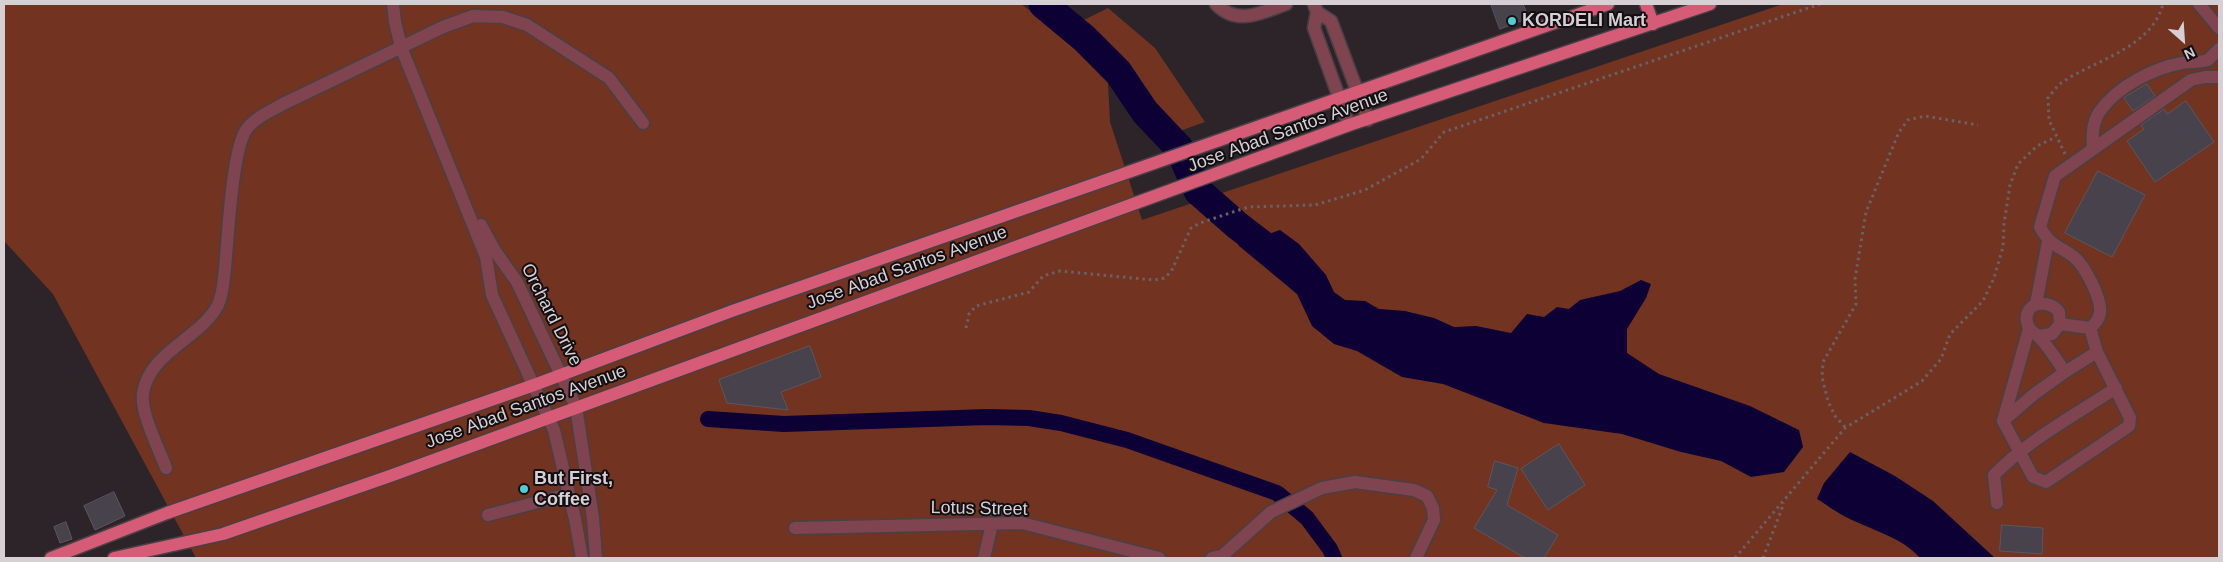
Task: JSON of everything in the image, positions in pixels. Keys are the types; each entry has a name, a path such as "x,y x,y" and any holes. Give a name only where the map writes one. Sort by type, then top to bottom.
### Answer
{"main road":[{"name":"Jose Abad Santos Avenue","path":"50,558 167,513 534,385 732,311 1608,4"},
{"path":"1646,4 1653,24"},
{"name":"Jose Abad Santos Avenue","path":"114,558 222,534 390,476 1223,173 1349,125 1710,4"}],"street":[{"name":"Orchard Drive","path":"392,4 401,47 459,186 486,257 492,295 554,430 582,558"},
{"path":"1218,6 1236,17 1256,14 1286,4"},
{"path":"2199,4 2219,28"},
{"path":"1316,8 1331,21 1368,120"},
{"path":"1316,8 1314,28 1349,125"},
{"path":"166,468 144,409 143,394 147,380 155,366 204,321 218,305 223,283 237,155 246,130 260,117 283,104 443,27 473,16 502,17 527,25 609,78 643,124"},
{"path":"2093,149 2092,132 2099,112 2118,93 2149,74 2181,63 2208,60 2219,49"},
{"path":"2060,324 2090,328 2098,321 2100,312 2099,300 2090,279 2075,258 2048,241 2040,227 2055,176 2191,80 2219,77"},
{"name":"Orchard Drive","path":"459,186 495,251 517,282 576,407 592,508 596,558"},
{"path":"2048,241 2036,304 2026,319 2065,372"},
{"path":"2034,332 2052,334 2060,324 2060,318 2055,307 2042,303 2036,304"},
{"path":"2034,332 2003,421 2033,477 2046,482 2129,426 2130,418 2096,352 2090,328"},
{"path":"2003,421 2033,395 2096,352"},
{"path":"1997,503 1994,475 2020,452 2116,388"},
{"path":"1218,558 1271,512 1322,488 1355,482 1414,490 1426,496 1433,508 1434,520 1416,558"},
{"path":"488,515 569,494"},
{"path":"984,558 992,524"},
{"name":"Lotus Street","path":"795,528 1022,524 1159,558"}],"path":[{"path":"966,328 969,314 976,306 1028,292 1043,276 1060,271 1154,280 1164,278 1171,272 1190,228 1200,223 1248,207 1315,206 1365,190 1421,159 1444,132 1820,4"},
{"path":"2072,164 2056,137 2047,109 2048,98 2059,84 2130,45 2147,31 2160,14 2162,4"},
{"path":"1845,428 1835,416 1828,401 1822,377 1822,362 1856,304 1855,279 1866,212 1899,132 1908,120 1925,116 1978,125"},
{"path":"1735,558 1845,428 1922,381 1941,359 1950,334 1983,301 1994,278 2003,247 2004,224 2010,185 2018,164 2037,146 2056,137"},
{"path":"1763,558 1785,500"}],"shaded area":[{"path":"4,4 1021,4 1055,29 1108,83 1110,122 1142,220 1783,4 2219,4 2219,558 196,558 53,294 4,241"},
{"path":"1108,8 1155,48 1205,122 1174,133 1078,23"},
{"path":"1280,230 1299,244 1326,275 1334,292 1345,300 1365,301 1379,309 1405,311 1434,318 1454,327 1476,326 1511,333 1527,314 1544,317 1557,307 1569,309 1580,300 1620,291 1641,280 1651,284 1646,298 1627,329 1627,353 1659,374 1750,406 1799,430 1803,447 1784,472 1751,477 1721,461 1681,452 1622,434 1544,423 1443,384 1402,377 1357,351 1334,344 1312,326 1297,294 1238,245"},
{"path":"1850,452 1895,476 1933,501 1995,558 1920,558 1895,539 1844,516 1817,499 1824,483"}],"building":[{"path":"1491,4 1523,4 1529,18 1500,29"},
{"path":"2147,84 2155,96 2133,111 2124,98"},
{"path":"2186,101 2214,142 2155,182 2127,141 2144,129 2141,125 2164,109 2167,114"},
{"path":"2098,171 2145,195 2112,257 2065,233"},
{"path":"810,346 821,377 781,392 788,410 727,403 719,380"},
{"path":"1559,444 1585,485 1548,510 1521,469"},
{"path":"1495,461 1518,468 1507,505 1558,535 1544,558 1525,558 1474,528 1497,490 1488,487"},
{"path":"114,492 125,516 95,530 84,506"},
{"path":"66,522 72,539 60,543 54,527"},
{"path":"2002,525 2043,528 2042,554 2000,551"}],"waterway":[{"path":"1043,4 1085,39 1118,72 1145,112 1179,148 1198,191 1238,226 1285,262"},
{"path":"708,419 784,424 987,417 1029,418 1061,423 1127,440 1277,493 1307,518 1330,549 1334,558"}],"place":[{"name":"KORDELI Mart","path":"1512,21"},
{"name":"But First, Coffee","path":"524,489"}]}
